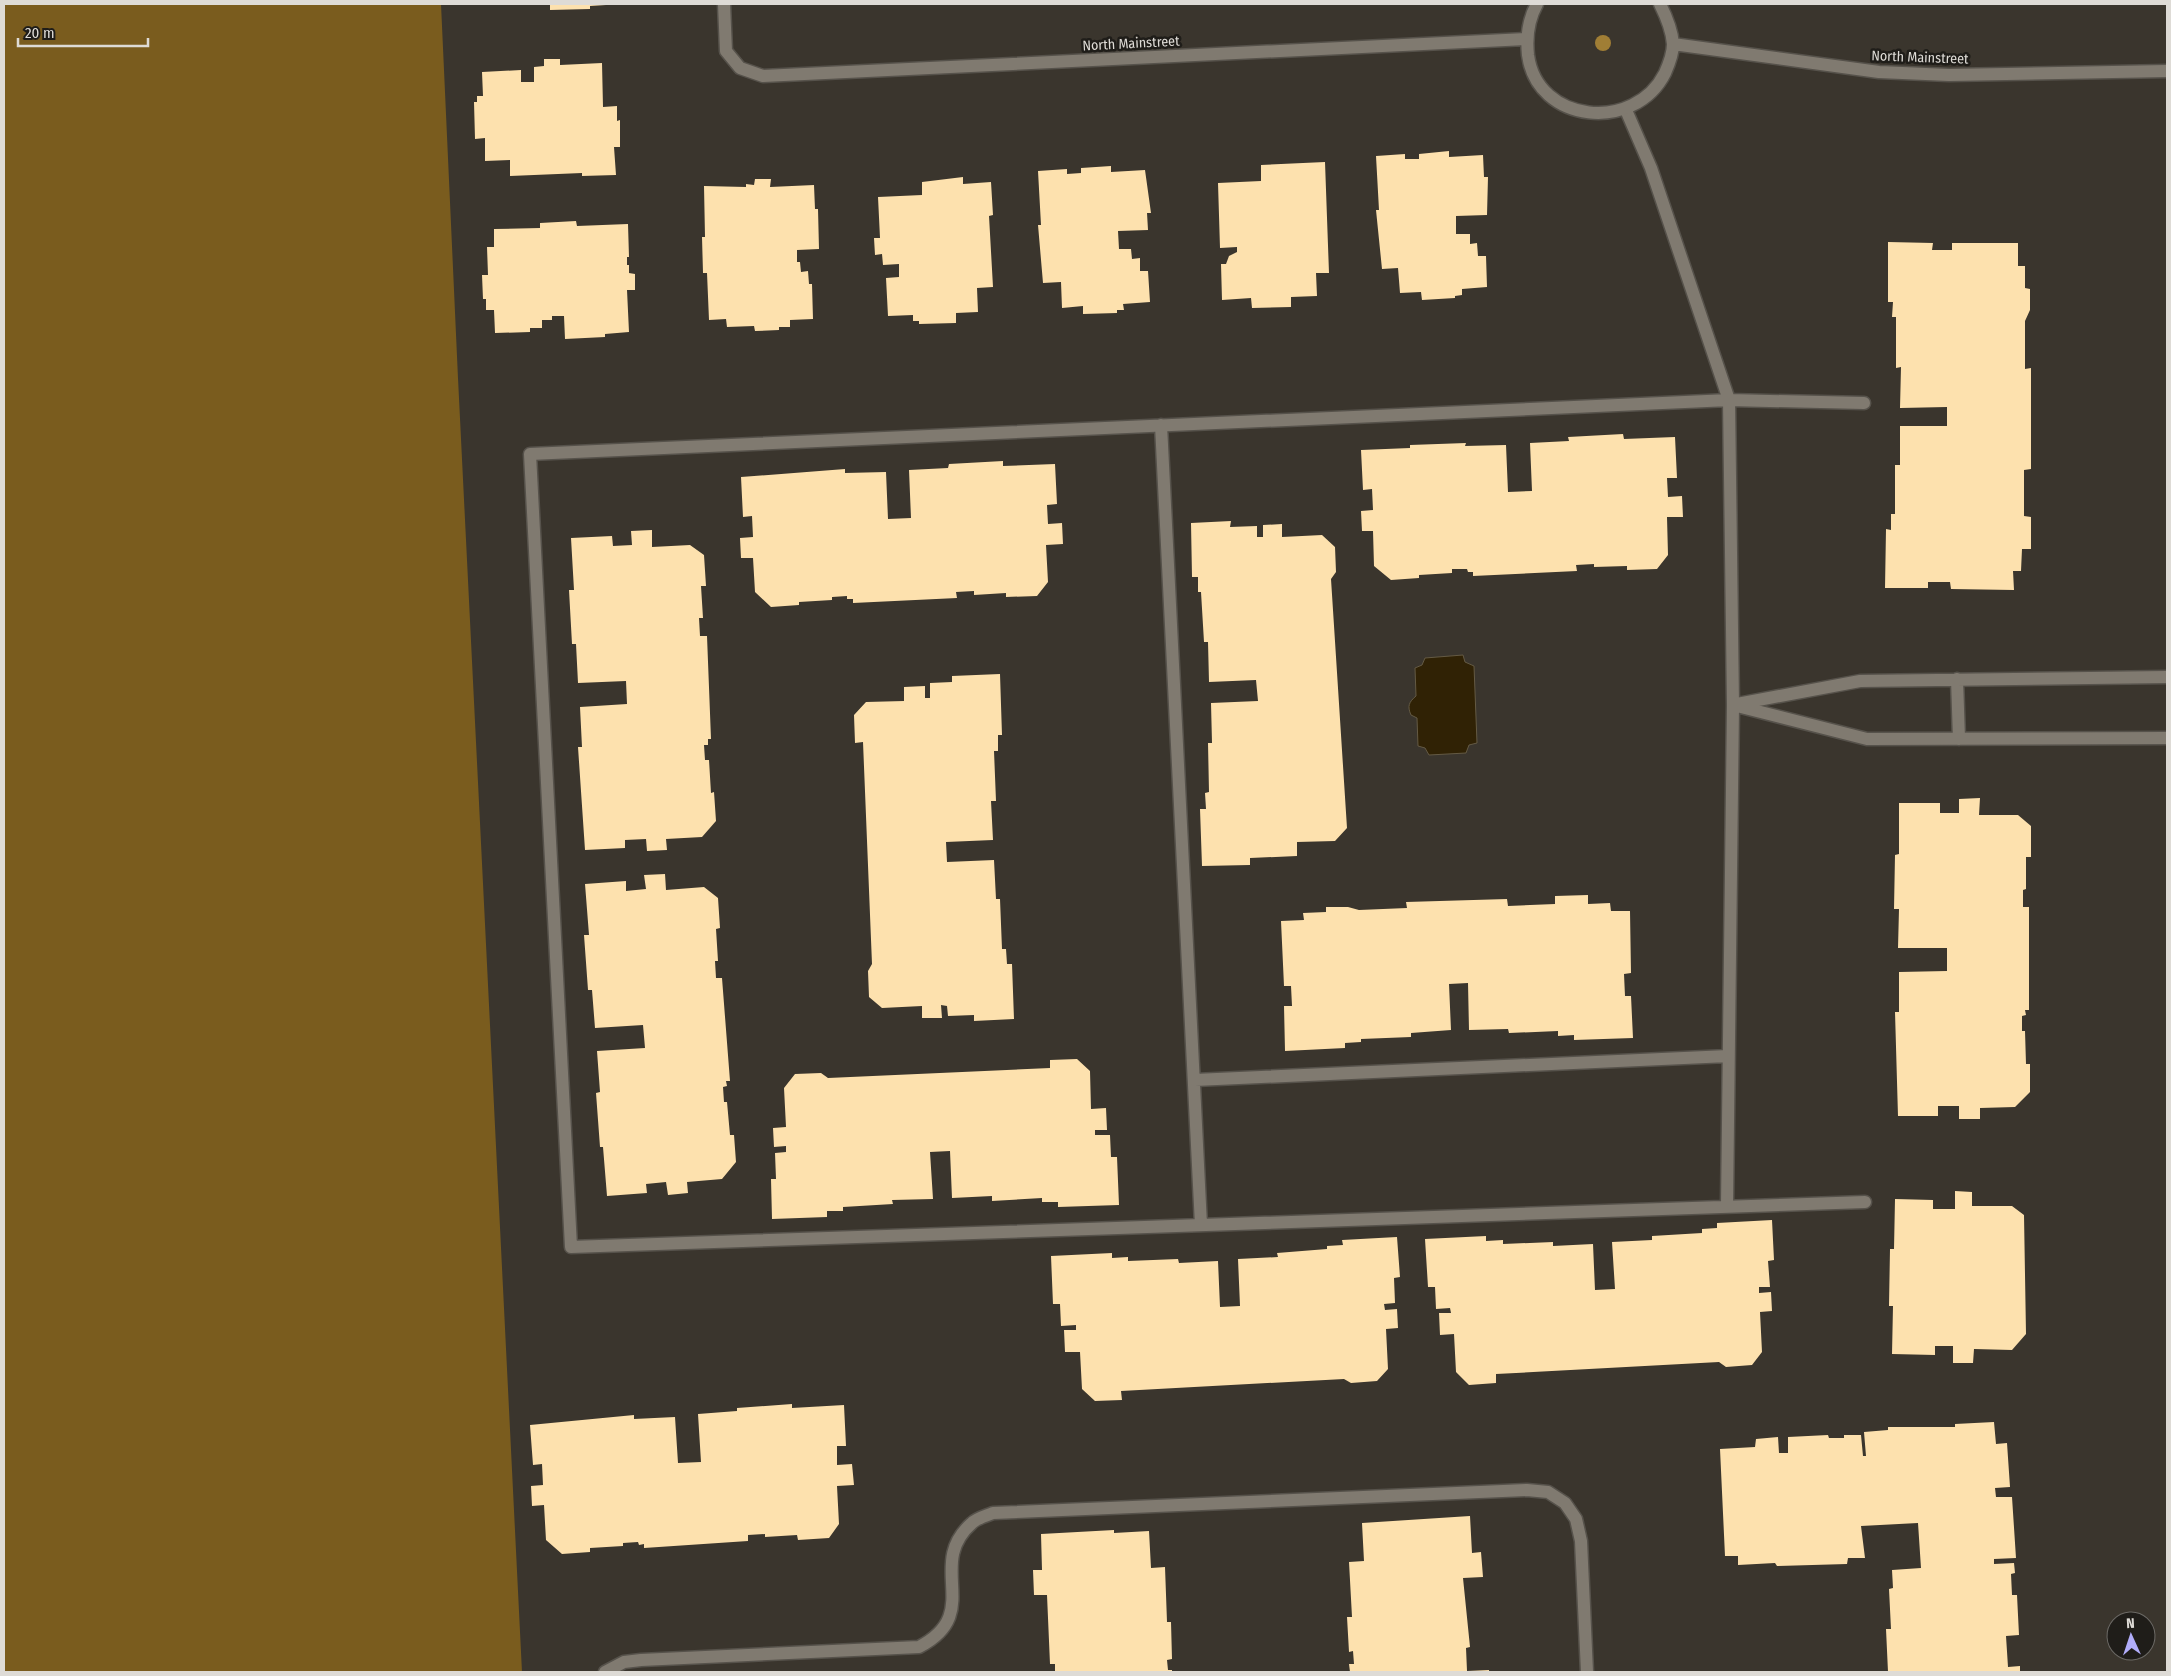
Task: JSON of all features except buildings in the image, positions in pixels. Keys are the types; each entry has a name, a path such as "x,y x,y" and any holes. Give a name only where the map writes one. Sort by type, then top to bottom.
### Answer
{"street":[{"name":"North Mainstreet","path":"724,4 726,51 740,68 763,76 1526,39"},
{"path":"1537,4 1530,16 1526,39 1529,63 1540,84 1557,101 1579,111 1602,114 1626,110 1645,99 1660,84 1669,65 1673,44 1669,24 1660,4"},
{"name":"North Mainstreet","path":"1673,44 1879,72 1949,75 2167,71"},
{"path":"1626,110 1651,168 1729,400 1733,704 1727,1206"},
{"path":"1864,403 1729,400 530,454 571,1247 1865,1202"},
{"path":"1161,425 1201,1225"},
{"path":"1733,704 1860,681 2167,677"},
{"path":"1957,679 1959,739"},
{"path":"1733,704 1867,739 2167,738"},
{"path":"1195,1080 1728,1056"},
{"path":"605,1672 624,1662 641,1660 919,1647 935,1639 947,1625 953,1607 950,1563 957,1541 972,1522 993,1513 1527,1490 1548,1492 1565,1503 1576,1519 1581,1541 1587,1672"}],"shaded area":[{"path":"4,4 441,4 522,1672 4,1672"},
{"path":"1463,655 1465,662 1474,666 1477,743 1469,745 1466,753 1429,755 1425,748 1418,746 1417,718 1411,715 1409,709 1410,702 1416,696 1415,668 1422,665 1425,658"}]}
